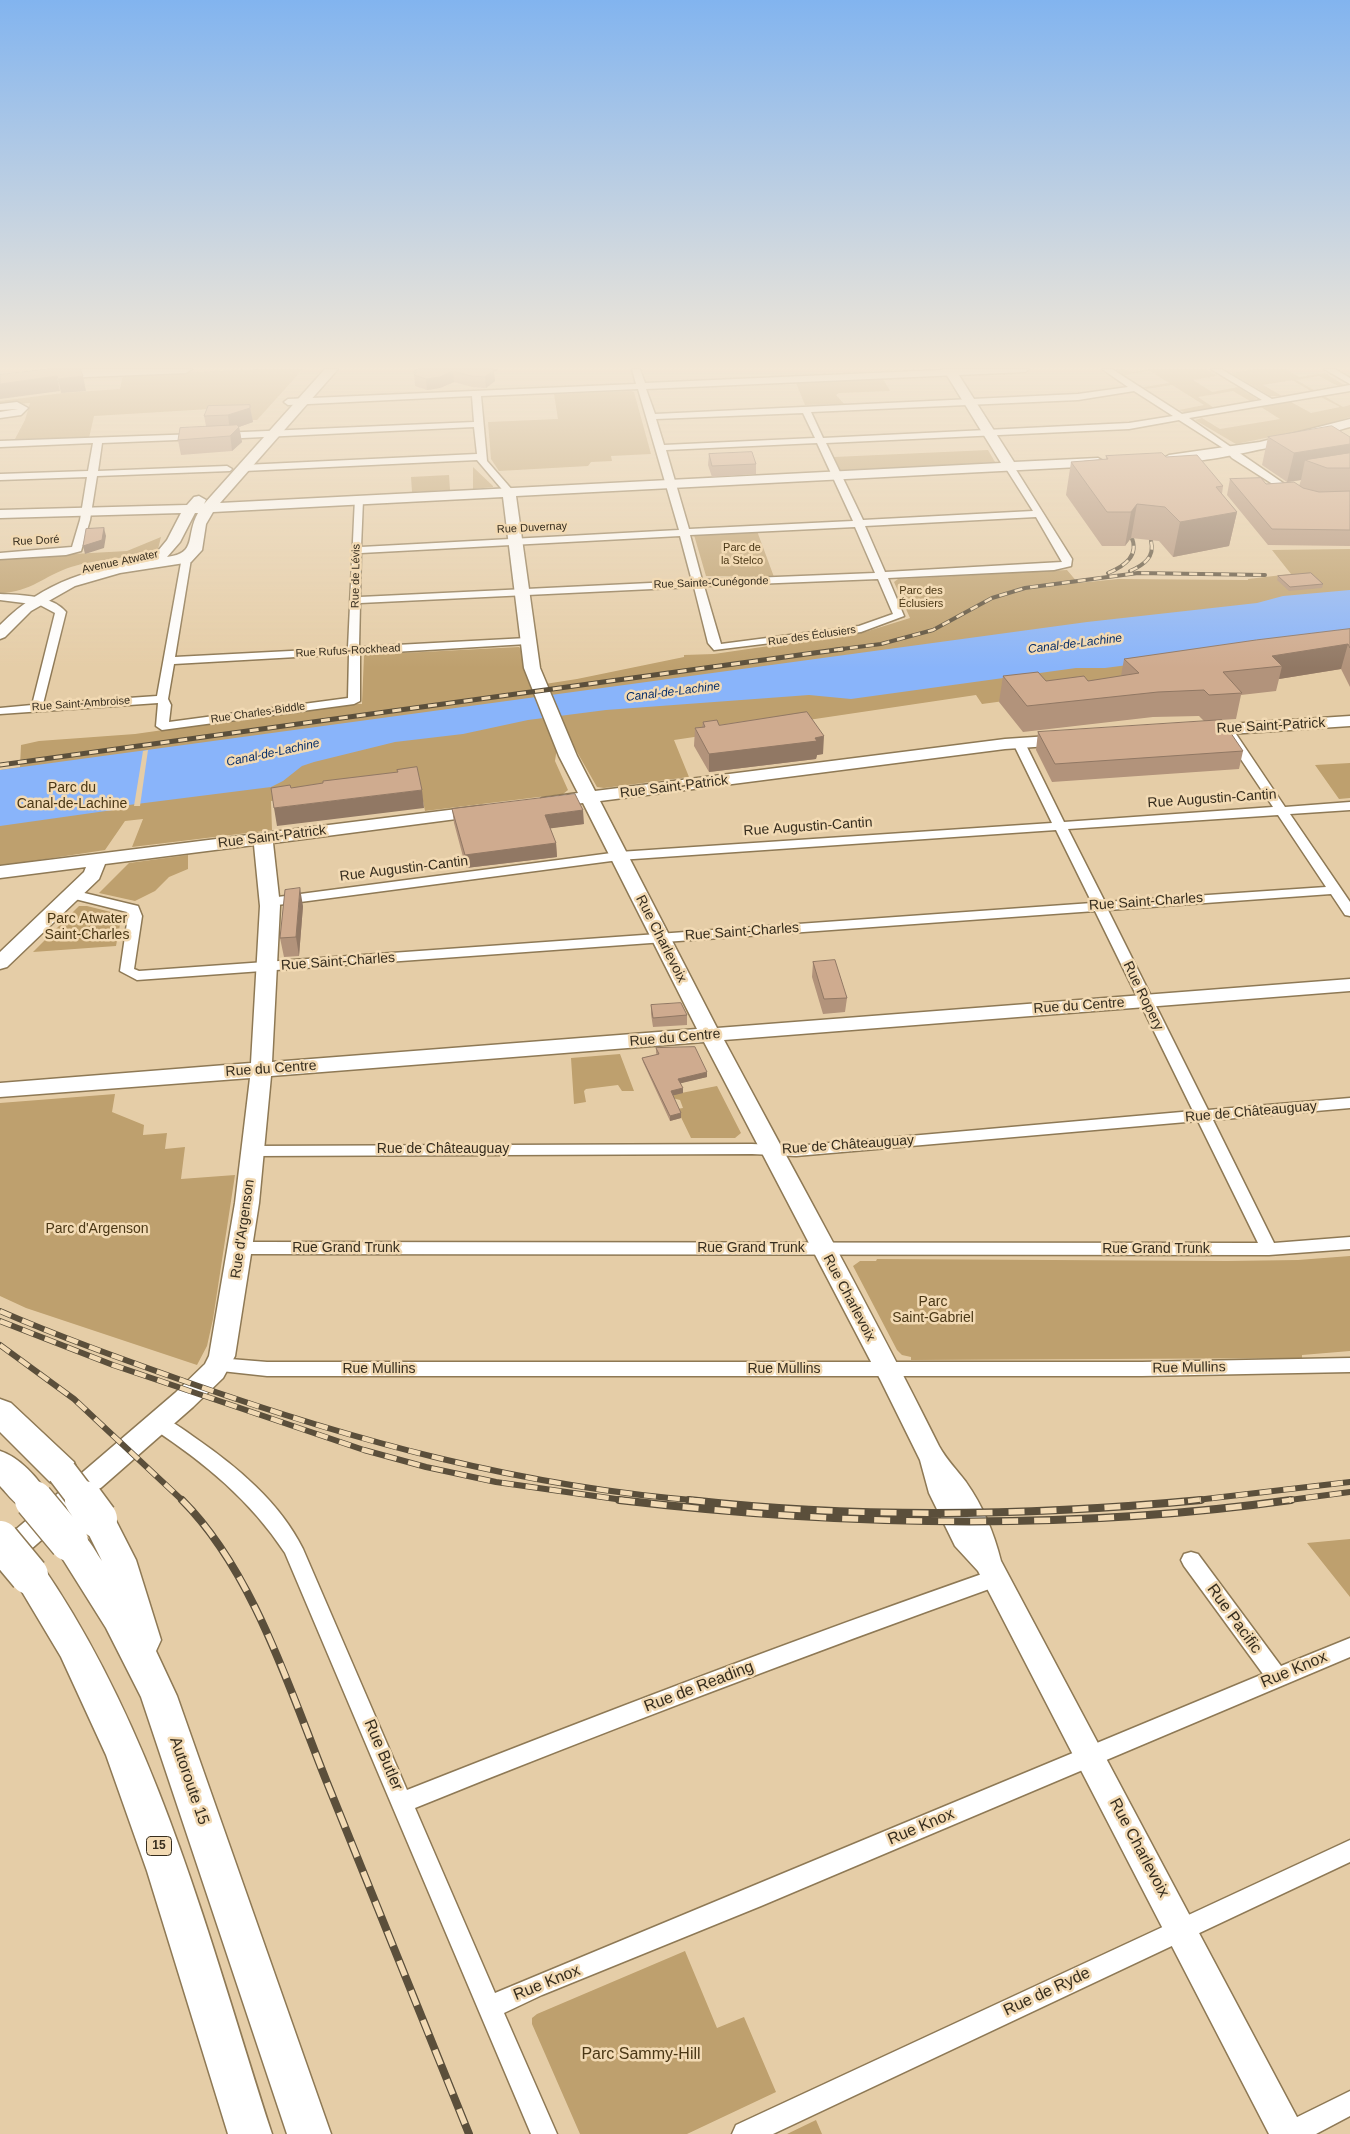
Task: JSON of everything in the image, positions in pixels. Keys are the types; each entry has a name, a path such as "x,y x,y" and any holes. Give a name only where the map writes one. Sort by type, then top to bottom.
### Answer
{"highway":[{"path":"0,1412 62,1472 98,1519 119,1560 159,1696"},
{"name":"Autoroute 15","path":"0,1464 31,1496 69,1542 103,1591 127,1631 159,1696 308,2134"},
{"name":"15","path":"15,1537 14,1567 58,1618 83,1661 105,1704 140,1790 250,2134"}],"main road":[{"name":"Avenue Atwater","path":"0,634 28,600 46,584 80,570 114,562 160,556 181,530 191,509 227,469"},
{"path":"186,559 195,550 199,524 208,508 243,469"},
{"path":"0,514 191,509 979,469"},
{"name":"Rue Charlevoix","path":"509,492 527,641 533,673 564,746 711,1035 933,1460 942,1494 965,1538 992,1571 1289,2134"},
{"path":"181,530 183,542 181,550 186,559"},
{"path":"160,556 186,559"},
{"name":"Avenue Atwater","path":"0,616 28,600 98,574 131,566 186,559"},
{"name":"Rue Saint-Patrick","path":"1184,732 1350,722"},
{"name":"Rue Saint-Patrick","path":"531,804 1018,743 1077,739"},
{"name":"Rue Saint-Patrick","path":"0,872 502,808"},
{"name":"Rue d'Argenson","path":"15,1537 158,1423 218,1365 227,1337 241,1248 254,1151 262,1070 270,902 262,838"},
{"path":"0,963 93,873 96,860"},
{"name":"Rue du Centre","path":"0,1090 1350,985"}],"street":[{"path":"86,512 93,469"},
{"path":"0,477 227,469"},
{"path":"486,469 509,492"},
{"path":"666,469 697,582"},
{"path":"832,469 882,576"},
{"path":"1011,469 1038,514"},
{"path":"1255,469 1301,499"},
{"path":"1283,487 1295,485"},
{"name":"Rue de Lévis","path":"354,700 358,500"},
{"name":"Rue Doré","path":"0,556 73,551 78,548 86,512"},
{"name":"Rue Duvernay","path":"356,550 1038,514"},
{"name":"Rue Sainte-Cunégonde","path":"356,600 697,582 791,581 1056,567 1066,564 1067,559 1038,514"},
{"path":"162,699 186,559"},
{"name":"Rue des Éclusiers","path":"697,582 715,646 724,648 861,629 898,616 882,576"},
{"path":"0,598 28,600 55,606 61,612 37,707"},
{"name":"Rue Rufus-Rockhead","path":"168,661 527,641"},
{"name":"Rue Saint-Ambroise","path":"0,711 162,699"},
{"name":"Rue Charles-Biddle","path":"162,699 165,705 162,726 354,700"},
{"path":"1226,729 1350,912"},
{"name":"Rue Ropery","path":"1018,743 1269,1249"},
{"name":"Rue Augustin-Cantin","path":"270,902 619,856 1350,806"},
{"name":"Rue Saint-Charles","path":"72,894 126,906 134,911 127,969 132,975 1335,890"},
{"name":"Rue de Châteauguay","path":"254,1151 819,1149 1350,1104"},
{"name":"Rue Grand Trunk","path":"241,1248 1269,1249 1350,1243"},
{"name":"Rue Mullins","path":"218,1365 267,1369 1142,1369 1350,1365"},
{"name":"Rue Butler","path":"158,1423 229,1471 256,1498 282,1530 308,1579 544,2134"},
{"name":"Rue Pacific","path":"1191,1560 1276,1677"},
{"name":"Rue de Reading","path":"403,1802 589,1728 904,1610 992,1571"},
{"name":"Rue Knox","path":"491,2007 534,1986 1350,1647"},
{"name":"Rue de Ryde","path":"745,2134 1350,1851"},
{"path":"1289,2134 1350,2103"}],"green space":[{"path":"473,469 475,469 493,487 473,489"},
{"path":"497,469 542,469 499,471"},
{"path":"839,469 884,469 844,471"},
{"path":"449,475 450,490 412,492 411,477"},
{"name":"Parc de la Stelco","path":"757,531 774,577 706,576 694,535"},
{"path":"161,537 158,549 150,552 71,567 21,590 0,593 0,558 127,551"},
{"name":"Parc du Canal-de-Lachine","path":"1350,549 1350,645 1034,697 982,704 976,695 674,740 689,777 604,788 597,787 573,745 557,747 555,761 568,790 563,794 425,811 419,781 271,801 272,830 132,847 143,819 125,821 105,850 0,866 0,770 20,767 21,745 39,741 135,734 347,704 362,704 364,655 519,647 523,651 532,686 577,679 684,657 684,655 714,654 865,632 910,618 894,582 898,579 1067,570 1078,583 1118,579 1248,580 1291,574 1272,550"},
{"path":"1350,763 1350,798 1339,799 1315,765"},
{"name":"Parc Atwater Saint-Charles","path":"188,855 188,869 169,877 155,891 135,901 99,893 129,863"},
{"name":"Parc Atwater Saint-Charles","path":"79,906 87,906 119,914 121,919 116,946 33,952"},
{"path":"620,1054 634,1091 622,1091 618,1085 586,1089 584,1091 586,1102 574,1104 571,1058"},
{"path":"717,1086 741,1133 735,1138 691,1138 677,1109 683,1108 680,1100 672,1098 671,1095"},
{"name":"Parc d'Argenson","path":"115,1094 112,1112 144,1125 143,1135 167,1133 165,1149 185,1147 181,1179 235,1175 213,1319 207,1346 197,1365 26,1308 0,1296 0,1103"},
{"name":"Parc Saint-Gabriel","path":"1350,1256 1350,1351 1302,1355 1302,1358 911,1360 911,1357 902,1355 897,1350 853,1266 860,1261 876,1261 877,1259 1227,1261 1298,1260"},
{"path":"1350,1539 1350,1597 1307,1543"},
{"name":"Parc Sammy-Hill","path":"685,1951 717,2028 744,2017 776,2092 687,2134 580,2134 532,2024 532,2018 537,2014"},
{"path":"816,2120 822,2134 787,2134"}],"water":[{"name":"Canal-de-Lachine","path":"1350,590 1350,636 1105,668 1076,668 851,699 809,695 606,710 528,720 463,734 395,742 314,762 302,766 283,781 271,787 113,807 113,810 0,826 0,770 1087,622 1257,603 1283,596"}],"pier":[{"path":"148,750 140,806 134,806 143,751"}],"building":[{"path":"1076,469 1208,469 1223,486 1216,487 1237,512 1180,522 1165,507 1137,504 1131,512 1107,512"},
{"path":"1261,478 1266,484 1294,482 1303,488 1319,492 1350,491 1350,530 1272,529 1230,479"},
{"path":"104,528 102,540 83,546 86,529"},
{"path":"1311,573 1323,584 1290,587 1278,576"},
{"path":"1350,629 1350,648 1348,644 1272,656 1282,666 1223,672 1242,693 1209,695 1204,690 1158,692 1027,706 1003,676 1038,672 1046,681 1084,676 1088,681 1139,673 1124,659"},
{"path":"807,712 824,736 815,738 817,741 709,754 695,728 705,727 703,722 717,720 719,725"},
{"path":"1222,720 1243,751 1055,764 1038,732"},
{"path":"417,767 422,790 274,808 271,788 290,785 291,788 323,783 323,781 398,772 397,770"},
{"path":"575,794 583,810 545,815 556,843 465,855 452,809"},
{"path":"300,888 296,937 280,938 285,890"},
{"path":"835,960 847,998 824,999 813,962"},
{"path":"681,1003 687,1015 653,1018 651,1005"},
{"path":"695,1047 707,1072 678,1079 683,1088 671,1091 681,1113 670,1116 642,1058 659,1054 656,1048"}],"railway":[{"path":"1108,573 1120,567 1129,559 1134,549 1131,536"},
{"path":"1130,571 1140,566 1150,556 1151,541"},
{"path":"834,650 881,644 933,630 992,598 1025,588 1138,573 1265,575"},
{"path":"0,765 843,649"},
{"path":"0,1311 68,1339 184,1381 375,1442 504,1473 569,1485 703,1501"},
{"path":"0,1321 113,1365 364,1450 426,1467 496,1482 630,1501"},
{"path":"0,1345 74,1399 182,1500"},
{"path":"1188,1501 1350,1482"},
{"path":"1282,1501 1350,1492"},
{"path":"182,1500 207,1529 229,1561 267,1632 469,2134"},
{"path":"619,1500 786,1515 871,1520 955,1521 1124,1517 1291,1500"},
{"path":"689,1500 753,1506 881,1513 1009,1512 1201,1500"}],"park label":[{"name":"Parc des Éclusiers","path":"921,597"}]}
